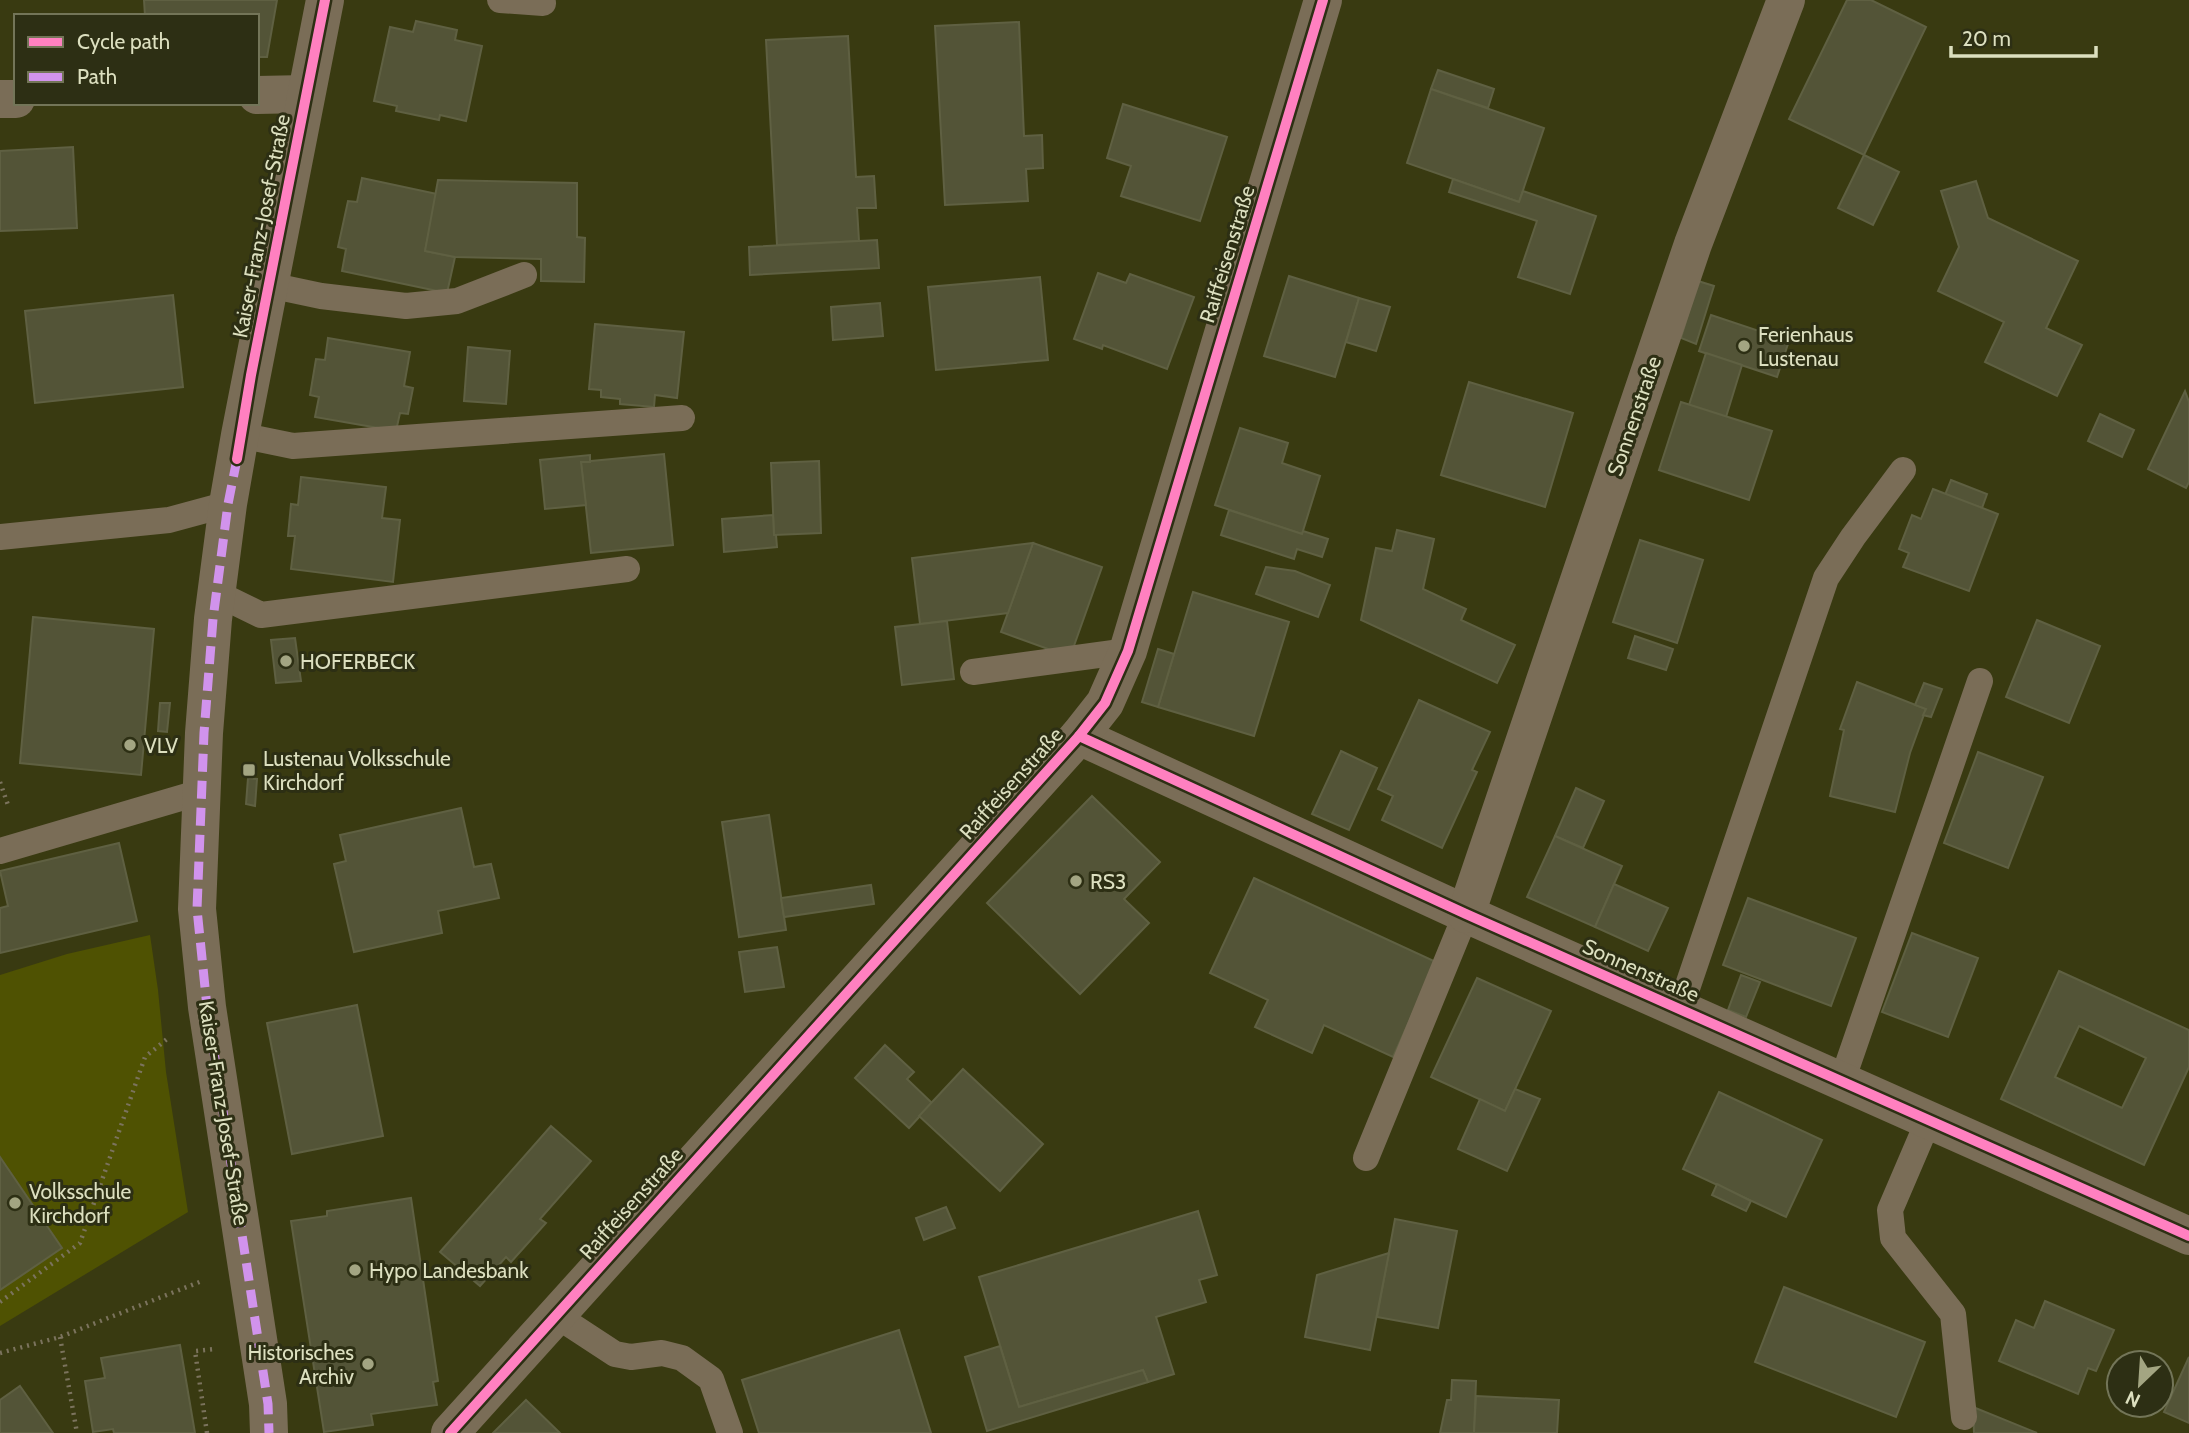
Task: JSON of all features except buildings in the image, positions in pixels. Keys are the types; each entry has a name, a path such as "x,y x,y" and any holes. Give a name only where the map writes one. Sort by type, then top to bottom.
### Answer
{"street":[{"name":"Kaiser-Franz-Josef-Straße","path":"269,1433 268,1404 201,958 197,909 201,792 216,593 228,503 325,0"},
{"name":"Raiffeisenstraße","path":"450,1433 1079,736 1105,703 1128,651 1323,0"},
{"name":"Sonnenstraße","path":"1466,914 1693,244 1786,0"},
{"path":"259,95 306,94"},
{"name":"Sonnenstraße","path":"1079,736 1466,914 2189,1236"}],"lane":[{"path":"500,0 542,3"},
{"path":"269,285 321,296 405,306 457,301 524,275"},
{"path":"240,435 293,446 682,418"},
{"path":"1680,1009 1826,578 1903,470"},
{"path":"0,537 169,520 228,503"},
{"path":"216,593 261,615 627,569"},
{"path":"973,672 1128,651"},
{"path":"1842,1082 1980,681"},
{"path":"0,850 201,792"},
{"path":"1366,1158 1466,914"},
{"path":"1929,1119 1890,1210 1893,1238 1953,1314 1964,1417"},
{"path":"556,1316 615,1354 631,1357 662,1353 682,1358 710,1379 730,1433"}],"path":[{"path":"0,1302 80,1243 145,1057 169,1038"},
{"path":"0,1353 60,1337 202,1281"},
{"path":"60,1337 77,1433"},
{"path":"207,1433 195,1351 215,1349"}],"shaded area":[{"path":"150,935 166,1072 188,1212 0,1326 0,975 67,954"}],"marked path":[{"path":"237,459 228,504 213,619 204,733 197,909 207,1007 268,1404 269,1433"}],"cycle path":[{"path":"237,459 325,0"},
{"path":"450,1433 1079,736 1105,703 1128,651 1323,0"},
{"path":"1079,736 1466,914 2189,1236"}],"place":[{"name":"Ferienhaus Lustenau","path":"1744,346"},
{"name":"HOFERBECK","path":"286,661"},
{"name":"VLV","path":"130,745"},
{"name":"Lustenau Volksschule Kirchdorf","path":"249,770"},
{"name":"RS3","path":"1076,881"},
{"name":"Volksschule Kirchdorf","path":"15,1203"},
{"name":"Hypo Landesbank","path":"355,1270"},
{"name":"Historisches Archiv","path":"368,1364"}]}
